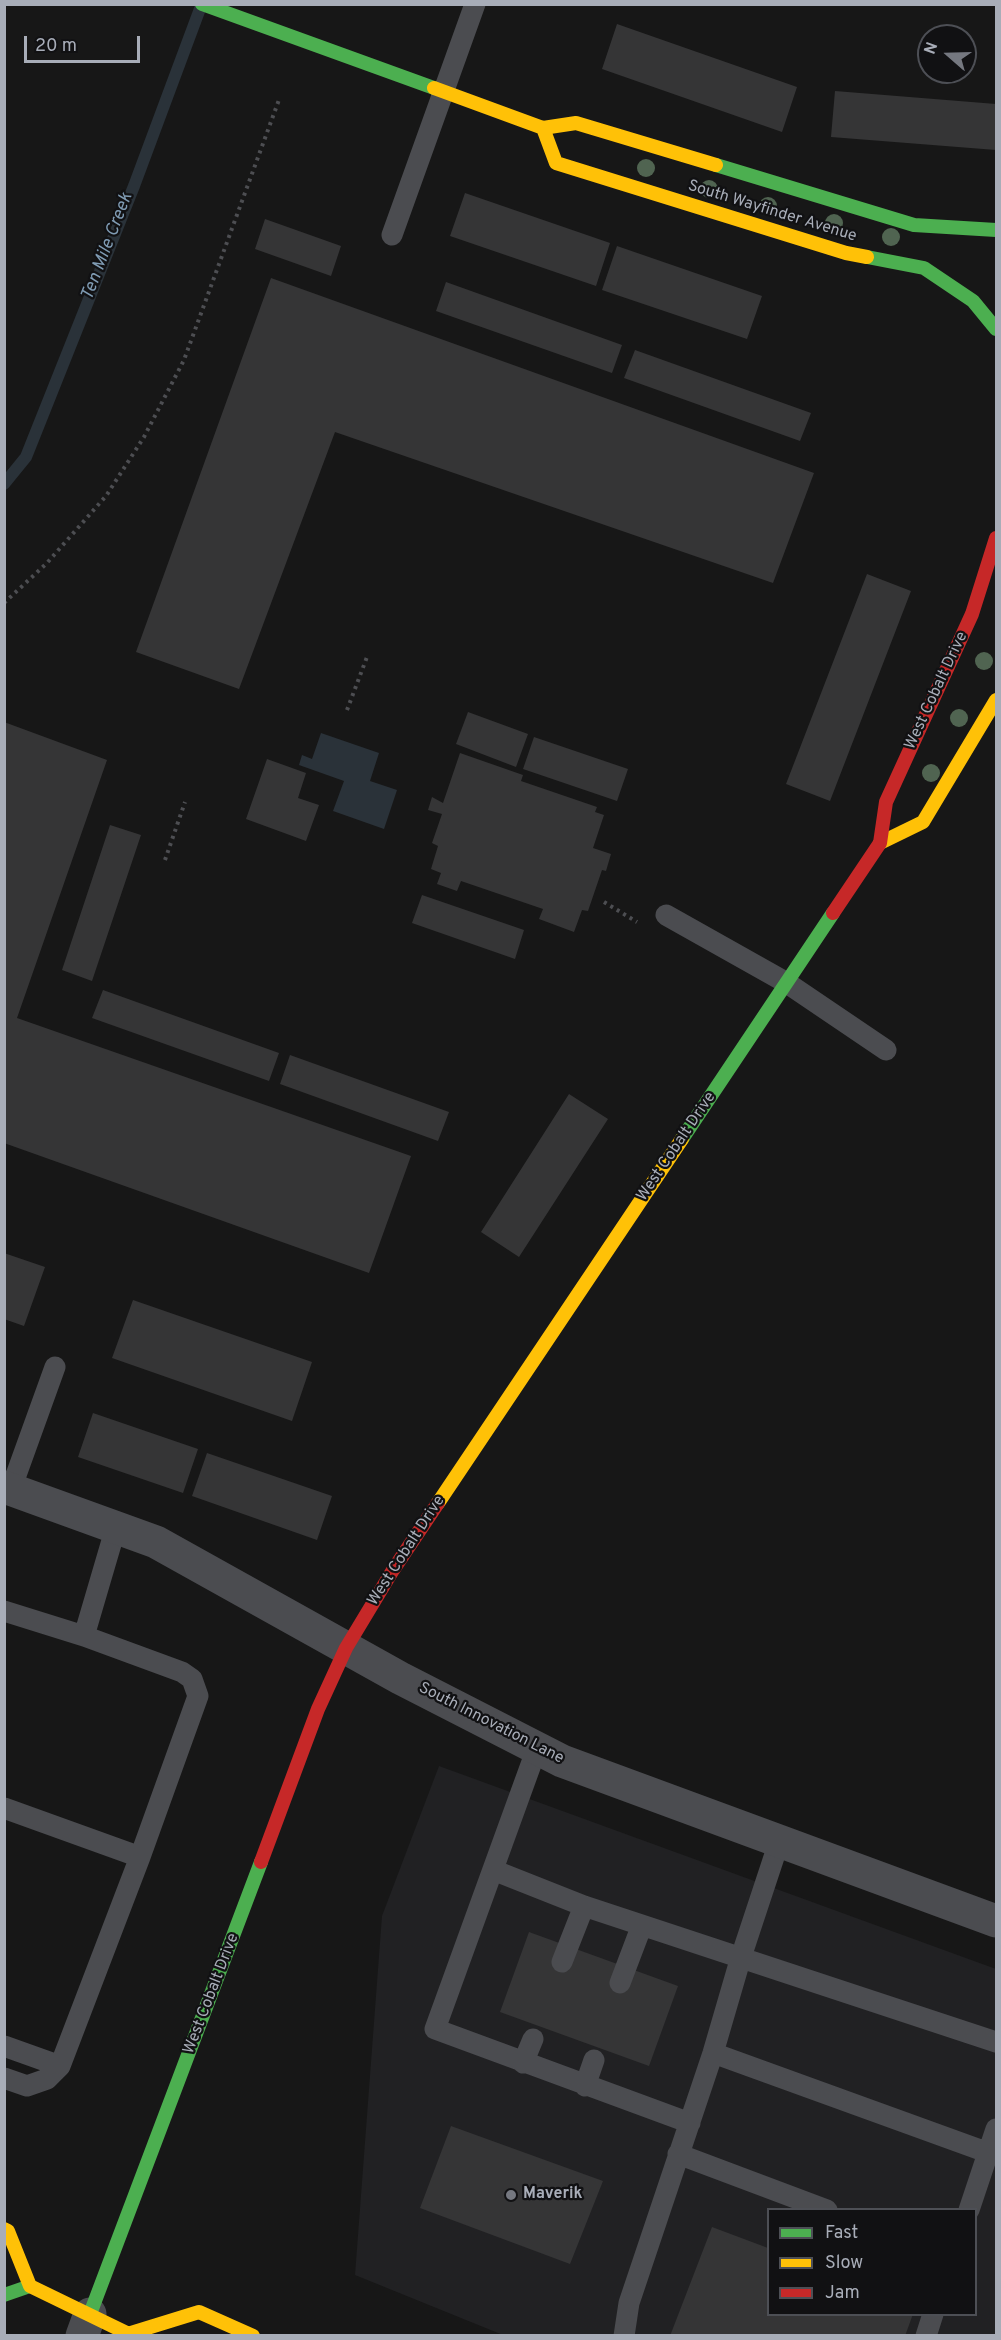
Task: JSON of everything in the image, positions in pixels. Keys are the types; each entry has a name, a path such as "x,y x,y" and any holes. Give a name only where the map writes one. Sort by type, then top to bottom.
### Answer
{"street":[{"name":"South Wayfinder Avenue","path":"202,4 543,128 576,123 914,225 996,230"},
{"name":"South Wayfinder Avenue","path":"543,128 556,163 846,253 924,268 973,302 996,329"},
{"name":"West Cobalt Drive","path":"86,2325 318,1709 346,1648 393,1570 880,843 886,802 972,614 996,538"},
{"path":"880,843 923,822 996,700"},
{"name":"South Innovation Lane","path":"8,1488 156,1542 346,1648 562,1761 996,1922"},
{"path":"4,2229 8,2231 30,2286 86,2325 132,2334 199,2312 253,2336"},
{"path":"4,2295 30,2286"}],"lane":[{"path":"392,235 475,4"},
{"path":"666,915 787,983 886,1050"},
{"path":"8,1488 55,1367"},
{"path":"84,1636 116,1527"},
{"path":"4,1611 84,1636 182,1672 192,1679 198,1696 140,1857 60,2066 47,2079 27,2086 4,2078"},
{"path":"537,1748 435,2029 690,2123"},
{"path":"4,1808 140,1857"},
{"path":"624,2336 629,2303 713,2053 741,1957 779,1842"},
{"path":"493,1870 584,1906 996,2042"},
{"path":"562,1962 584,1906"},
{"path":"620,1983 642,1925"},
{"path":"523,2063 533,2039"},
{"path":"4,2046 60,2066"},
{"path":"713,2053 989,2153"},
{"path":"585,2086 594,2060"},
{"path":"970,2208 996,2129"},
{"path":"678,2154 822,2208"},
{"path":"926,2336 932,2316"}],"path":[{"path":"4,603 47,563 106,496 144,437 184,360 280,97"},
{"path":"347,710 367,657"},
{"path":"165,860 185,802"},
{"path":"604,902 643,926"}],"shaded area":[{"path":"321,733 379,753 370,781 397,790 384,829 333,811 344,781 299,765 302,755 312,759"},
{"path":"439,1766 996,1969 996,2335 503,2335 355,2275 382,1916"}],"building":[{"path":"617,24 797,87 782,132 602,69"},
{"path":"835,91 996,104 996,150 831,137"},
{"path":"465,193 610,243 596,286 450,236"},
{"path":"265,219 341,246 331,276 255,249"},
{"path":"617,246 762,296 747,339 602,290"},
{"path":"271,278 814,473 773,583 335,432 239,689 136,652"},
{"path":"446,282 622,345 612,373 436,311"},
{"path":"635,350 811,413 800,441 624,378"},
{"path":"867,574 911,591 830,801 786,784"},
{"path":"468,712 528,734 516,767 456,744"},
{"path":"4,722 107,760 17,1018 411,1156 369,1273 4,1143"},
{"path":"534,737 628,769 617,801 523,769"},
{"path":"460,753 523,775 521,781 597,807 595,812 604,815 593,848 611,854 606,871 602,870 588,911 582,910 574,932 539,919 543,909 461,881 457,891 437,884 441,873 431,869 438,846 432,843 442,814 428,810 432,797 443,803"},
{"path":"267,759 306,773 298,798 319,805 306,841 246,819"},
{"path":"110,825 141,835 92,981 62,970"},
{"path":"422,895 524,930 515,959 412,923"},
{"path":"103,990 279,1053 269,1081 92,1018"},
{"path":"290,1055 449,1112 438,1141 280,1084"},
{"path":"569,1094 608,1119 519,1257 481,1232"},
{"path":"4,1253 45,1267 24,1326 4,1319"},
{"path":"133,1300 312,1362 292,1421 112,1358"},
{"path":"93,1413 198,1449 183,1493 78,1457"},
{"path":"207,1453 332,1496 317,1540 192,1496"},
{"path":"529,1932 678,1986 649,2066 500,2012"},
{"name":"Maverik","path":"451,2126 603,2181 570,2264 420,2208"},
{"path":"712,2227 767,2248 767,2316 912,2316 905,2336 670,2336"}],"waterway":[{"name":"Ten Mile Creek","path":"4,484 26,457 134,186 201,6"}],"traffic: fast":[{"path":"202,4 434,88"},
{"path":"716,165 914,225 996,230"},
{"path":"867,257 924,268 973,301 996,329"},
{"path":"682,1139 833,913"},
{"path":"90,2314 261,1862"},
{"path":"4,2295 30,2286"}],"traffic: slow":[{"path":"434,88 543,128 576,123 716,165"},
{"path":"543,128 556,163 846,253 867,257"},
{"path":"880,843 923,822 996,700"},
{"path":"438,1503 682,1139"},
{"path":"4,2229 8,2231 30,2286 133,2336"},
{"path":"131,2333 199,2312 253,2336"}],"traffic: jam":[{"path":"833,913 880,843 886,802 972,614 996,538"},
{"path":"261,1862 318,1709 346,1648 393,1570 438,1503"}],"place":[{"name":"Maverik","path":"511,2195"}]}
